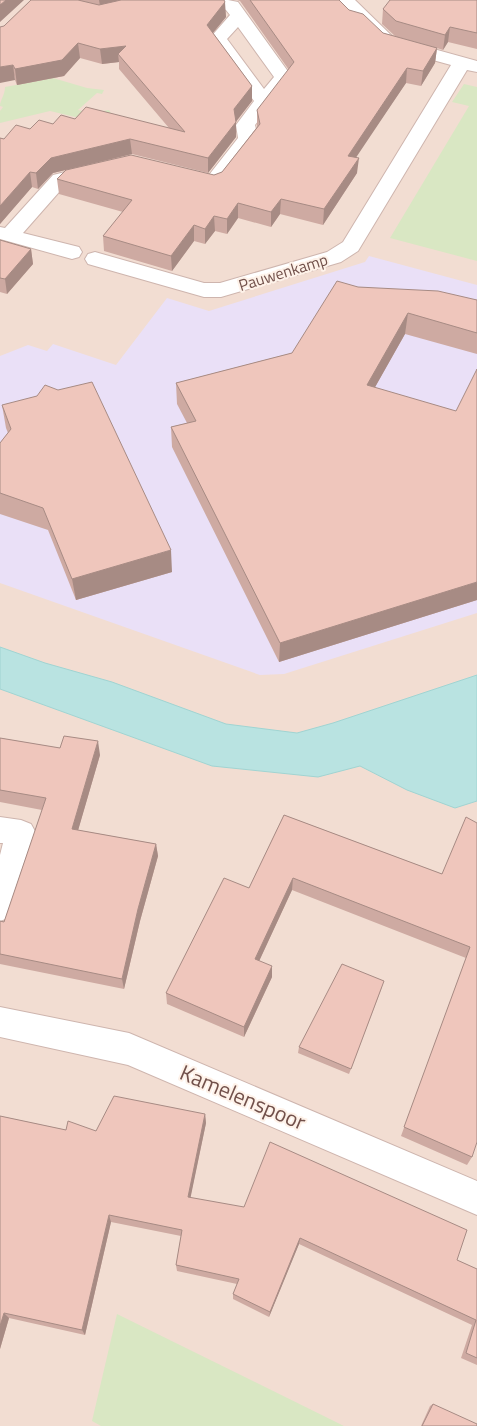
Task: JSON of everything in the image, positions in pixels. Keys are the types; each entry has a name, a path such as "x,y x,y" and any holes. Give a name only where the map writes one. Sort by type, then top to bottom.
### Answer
{"street":[{"path":"178,173 214,182 248,138 245,124 284,77 232,6 206,0"},
{"name":"Pauwenkamp","path":"95,259 204,290 221,290 334,257 351,246 469,66 388,42 345,0"},
{"path":"238,16 218,39 263,101"},
{"path":"5,235 60,179 114,166"},
{"path":"5,235 72,252"},
{"path":"0,830 21,833 0,907"},
{"name":"Kamelenspoor","path":"0,1022 129,1049 477,1198"}],"shaded area":[{"path":"0,0 477,0 477,1426 0,1426"},
{"path":"369,256 477,285 477,613 284,674 260,675 0,583 0,356 28,345 47,351 53,344 116,365 167,298 209,311 365,262"}],"green space":[{"path":"53,78 87,88 104,90 102,94 97,93 78,110 91,113 109,110 112,115 109,125 50,111 0,123 0,111 3,107 0,104 5,87"},
{"path":"464,84 477,87 477,261 390,238 469,106 452,102"},
{"path":"117,1314 344,1426 101,1426 92,1421"}],"water":[{"path":"0,647 45,663 112,682 226,724 297,733 333,723 477,675 477,801 455,808 407,790 360,766 318,777 212,766 0,689"}],"building":[{"path":"31,0 78,0 99,5 121,0 224,0 225,2 207,25 252,86 234,109 236,122 208,158 130,139 51,158 36,173 30,172 0,206 0,138 4,139 16,125 30,129 39,120 53,124 61,115 75,119 86,107 185,132 118,54 126,46 100,49 78,43 62,60 15,69 13,65 0,67 0,27 4,26"},
{"path":"250,0 339,0 349,10 363,14 383,33 437,48 423,71 407,68 348,156 359,158 324,209 281,199 271,212 238,203 227,219 214,216 205,229 194,225 171,256 103,236 132,200 57,179 66,170 131,155 214,175 222,172 260,124 257,110 294,62"},
{"path":"390,0 477,0 477,33 450,27 445,35 396,21 383,9"},
{"path":"0,240 31,249 5,279 0,278"},
{"path":"337,281 358,287 438,291 477,300 477,333 408,313 367,385 456,411 477,369 477,582 280,643 171,427 196,421 176,383 292,353"},
{"path":"92,382 171,550 72,579 43,508 0,493 0,443 11,429 2,405 37,396 45,385 58,390"},
{"path":"64,736 98,741 72,829 156,844 138,909 122,979 0,954 0,921 4,922 46,798 0,790 0,738 60,748"},
{"path":"284,815 442,874 466,817 477,823 477,1142 472,1157 404,1127 470,947 293,878 255,959 272,966 244,1027 166,993 224,878 249,888"},
{"path":"342,964 384,981 351,1069 299,1047"},
{"path":"114,1096 205,1114 188,1197 244,1207 270,1142 467,1230 457,1260 477,1269 477,1358 466,1353 476,1320 300,1238 270,1312 233,1294 239,1279 176,1265 182,1230 109,1215 82,1330 4,1313 0,1326 0,1116 66,1130 68,1121 96,1131"},
{"path":"433,1404 477,1424 477,1426 422,1426"}]}
